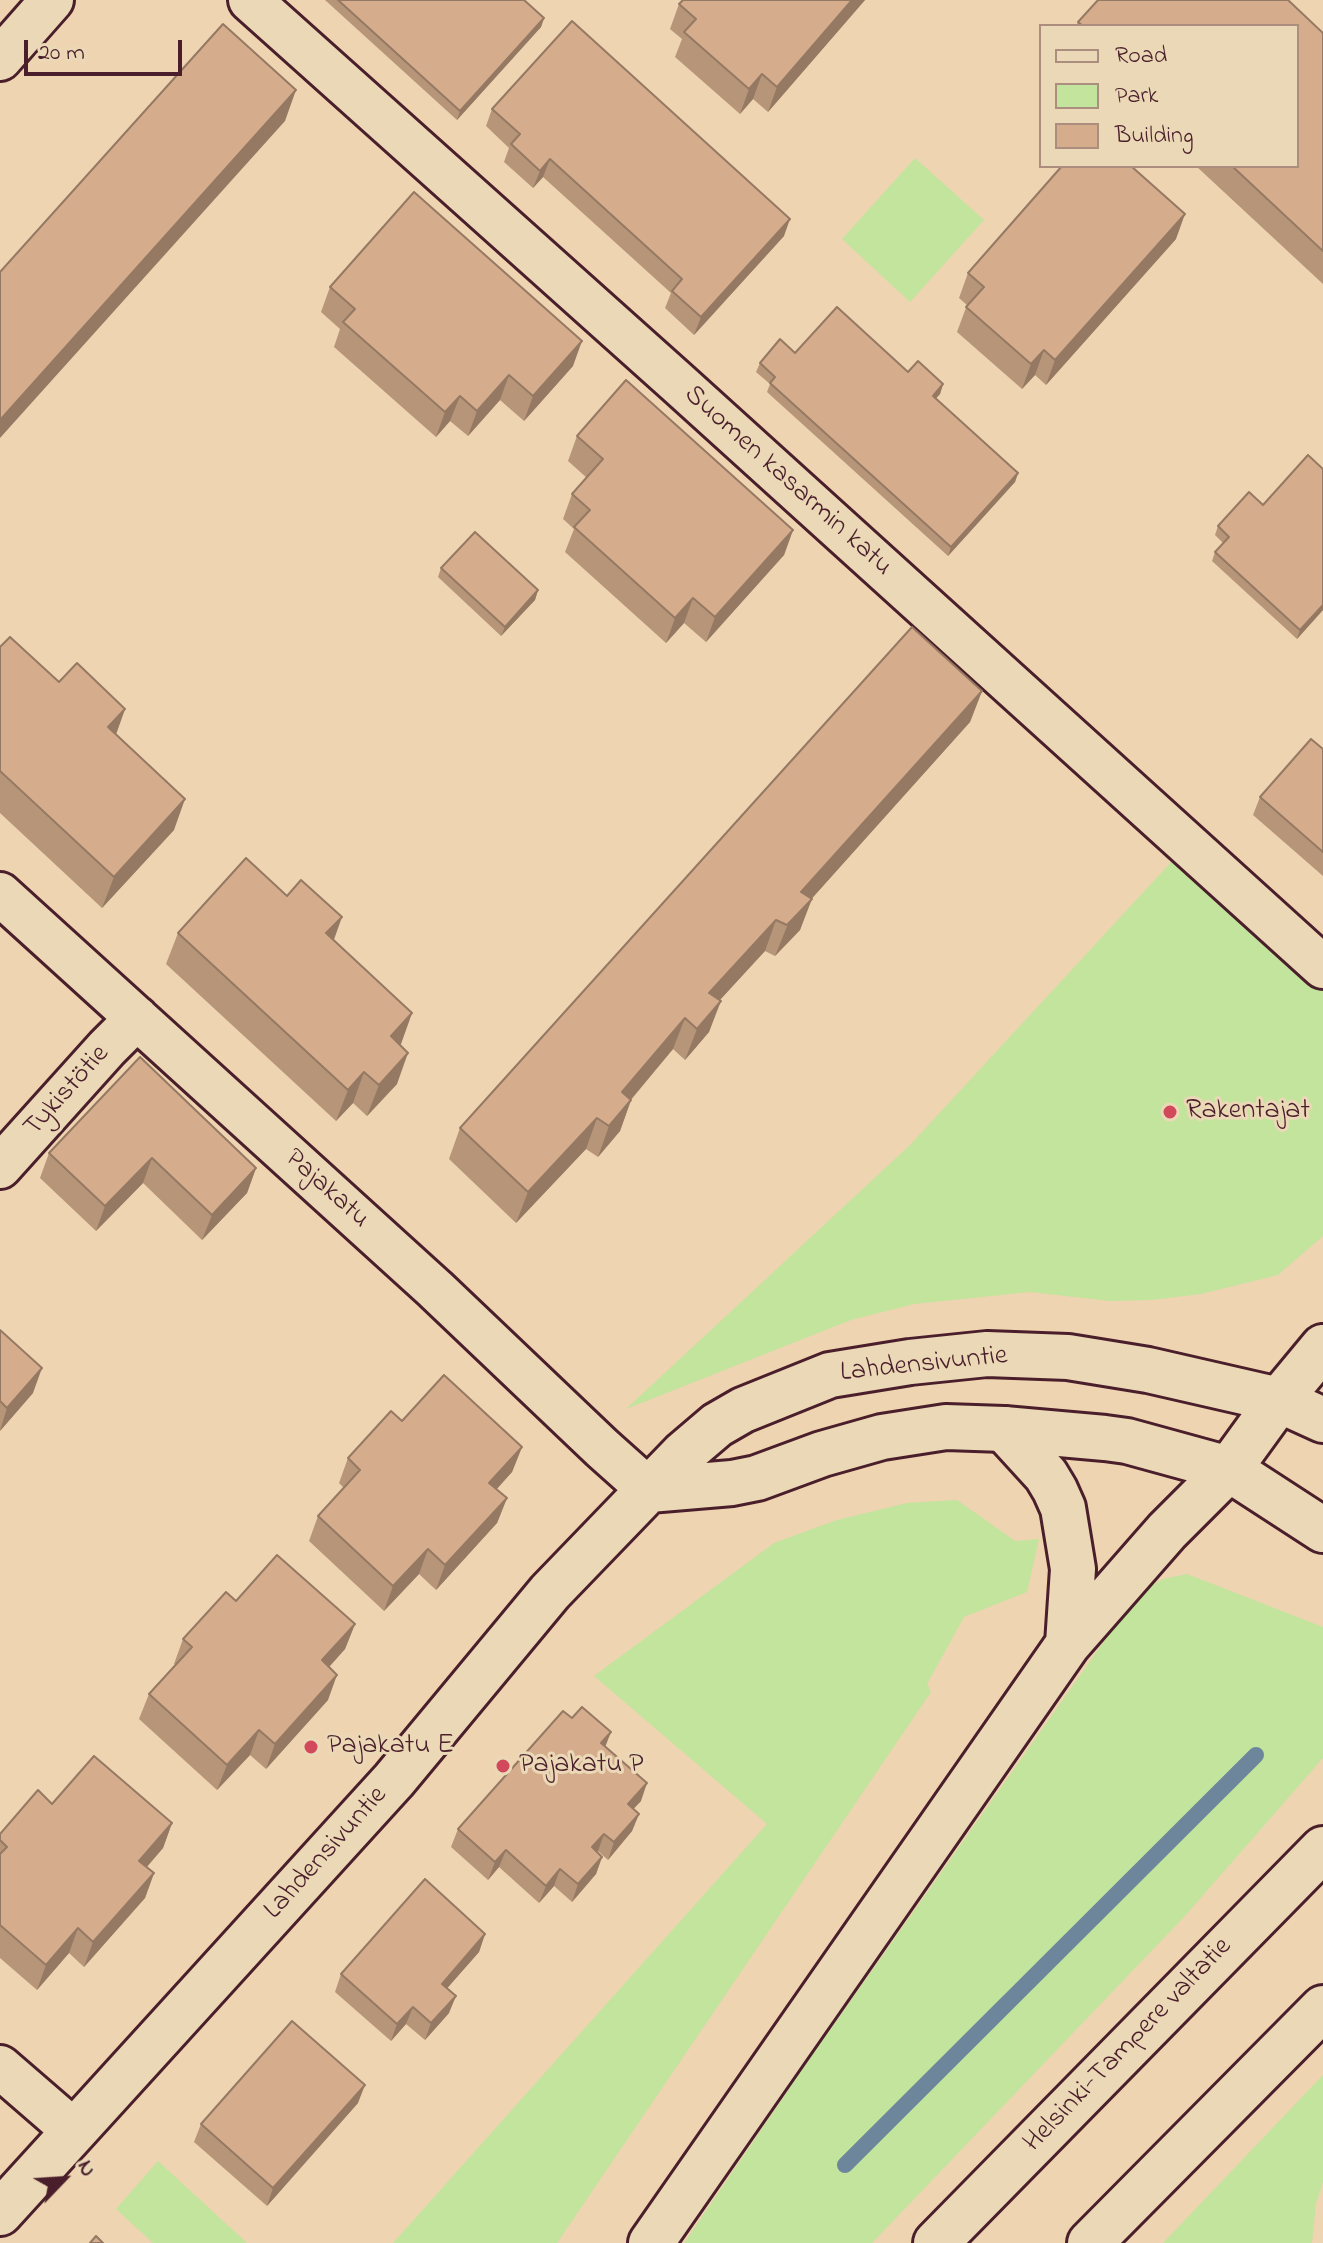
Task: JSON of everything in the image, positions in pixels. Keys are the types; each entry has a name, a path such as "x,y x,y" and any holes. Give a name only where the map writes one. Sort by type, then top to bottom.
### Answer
{"main road":[{"path":"651,2243 1068,1644 1167,1531 1229,1469 1279,1400 1323,1347"},
{"name":"Lahdensivuntie","path":"0,2213 394,1780 550,1592 683,1454 717,1425 743,1410 830,1375 987,1354 1068,1357 1148,1370 1279,1400 1323,1420"},
{"path":"649,1490 757,1478 822,1454 882,1437 946,1427 1004,1429 1127,1441 1229,1469 1314,1511"},
{"path":"1004,1429 1046,1475 1063,1508 1073,1569 1068,1644"},
{"name":"Helsinki-Tampere valtatie","path":"936,2243 1323,1849"},
{"path":"1090,2243 1323,2008"}],"street":[{"path":"0,59 52,0"},
{"name":"Suomen kasarmin katu","path":"250,0 1323,967"},
{"name":"Pajakatu","path":"0,894 435,1289 649,1490"},
{"name":"Tykistötie","path":"0,1167 137,1018"},
{"path":"0,2067 74,2131"}],"green space":[{"path":"915,158 984,220 910,302 842,239"},
{"path":"1173,860 1323,988 1323,1236 1278,1275 1201,1294 1110,1301 1030,1292 914,1304 851,1320 626,1409 910,1145"},
{"path":"957,1500 1015,1541 1039,1539 1027,1592 964,1617 927,1684 931,1692 557,2243 393,2243 767,1824 594,1676 774,1543 837,1520 907,1503"},
{"path":"1187,1574 1323,1627 1323,1758 1184,1917 872,2243 684,2243 804,2067 1138,1593 1163,1579"},
{"path":"1323,2075 1323,2182 1316,2203 1312,2243 1163,2243"},
{"path":"158,2161 247,2243 153,2243 116,2209"}],"building":[{"path":"338,0 524,0 544,18 460,111"},
{"path":"683,0 852,0 777,87 762,74 749,89 684,32 696,19 679,4"},
{"path":"1098,0 1288,0 1323,33 1323,251 1234,168 1299,168 1299,24 1078,22"},
{"path":"572,21 790,219 701,317 672,291 682,279 550,159 540,171 511,144 520,134 492,109"},
{"path":"223,24 296,90 0,420 0,272"},
{"path":"1060,168 1133,168 1185,214 1055,360 1044,350 1031,364 966,307 984,287 968,273"},
{"path":"414,192 582,341 533,396 509,375 477,411 460,396 445,412 343,322 355,309 330,287"},
{"path":"837,307 908,372 918,361 943,384 933,396 1018,473 951,547 770,383 775,377 760,363 780,339 795,353"},
{"path":"626,380 793,530 715,617 693,598 675,618 574,527 590,510 572,494 603,459 577,436"},
{"path":"1308,455 1323,469 1323,605 1300,630 1215,552 1229,537 1218,526 1249,492 1263,505"},
{"path":"475,532 538,590 505,627 441,568"},
{"path":"912,627 982,691 801,892 812,899 787,925 776,920 709,993 721,1001 697,1029 685,1018 622,1092 631,1100 609,1126 597,1118 528,1192 460,1128"},
{"path":"10,637 59,682 77,663 125,709 108,727 185,799 114,877 0,771 0,647"},
{"path":"1311,739 1323,749 1323,852 1260,797"},
{"path":"246,858 287,896 301,880 342,917 326,933 412,1013 391,1036 408,1053 379,1085 364,1072 348,1090 178,933"},
{"path":"140,1057 256,1168 212,1215 152,1158 105,1206 49,1153"},
{"path":"0,1330 42,1368 7,1408 0,1401"},
{"path":"444,1375 522,1447 489,1483 507,1498 445,1565 428,1549 393,1586 318,1516 360,1470 348,1458 391,1411 402,1421"},
{"path":"277,1555 355,1624 322,1660 337,1675 275,1744 259,1730 227,1765 149,1694 192,1647 183,1639 226,1592 236,1601"},
{"path":"582,1707 611,1732 601,1743 647,1783 628,1804 639,1814 614,1842 604,1834 592,1847 602,1857 578,1884 560,1869 546,1886 506,1850 495,1862 458,1829 563,1711 572,1718"},
{"path":"94,1756 172,1823 139,1861 154,1873 93,1942 78,1928 46,1965 0,1925 0,1854 7,1847 0,1840 0,1834 38,1790 52,1804"},
{"path":"425,1879 485,1934 442,1984 456,1996 431,2023 413,2007 397,2024 341,1974"},
{"path":"292,2021 365,2085 273,2188 201,2124"},
{"path":"96,2236 103,2243 90,2243"}],"waterway":[{"path":"845,2165 1256,1755"}],"place":[{"name":"Rakentajat","path":"1170,1112"},
{"name":"Pajakatu E","path":"311,1747"},
{"name":"Pajakatu P","path":"503,1766"}]}
